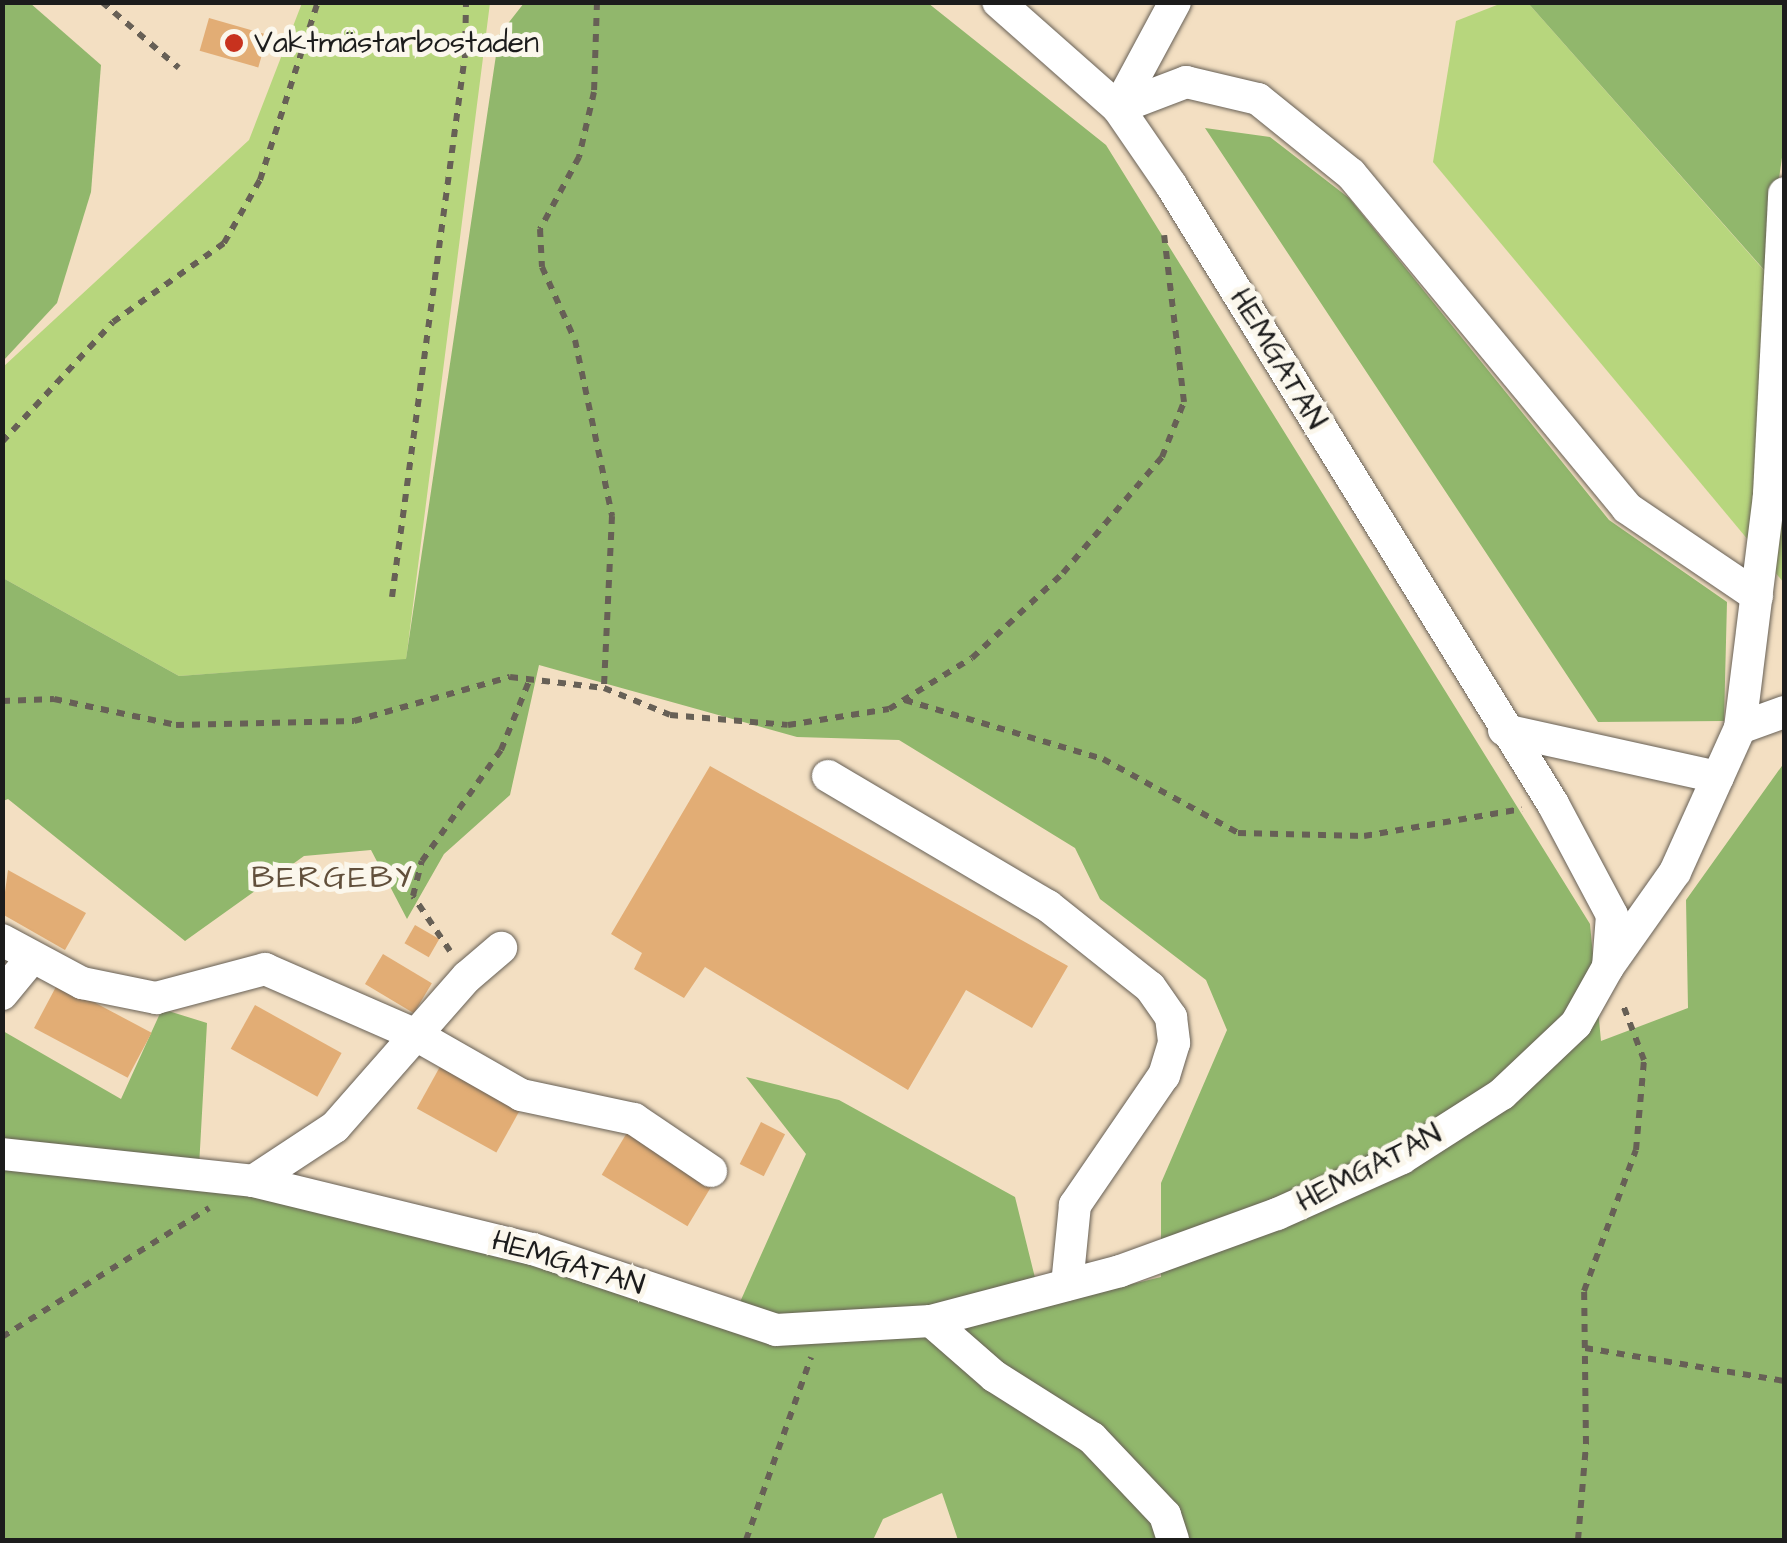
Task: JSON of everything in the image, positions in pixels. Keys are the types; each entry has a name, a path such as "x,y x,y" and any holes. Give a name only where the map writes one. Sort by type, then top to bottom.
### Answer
{"street":[{"name":"HEMGATAN","path":"2,1154 253,1181 533,1250 776,1330 932,1321 1067,1285 1277,1214 1402,1158 1502,1094 1576,1024 1608,967 1612,916 1553,804 1172,185 1118,108 998,2"},
{"path":"1118,108 1175,2"},
{"path":"1118,108 1186,82 1258,99 1351,174 1627,508 1756,596"},
{"path":"1608,967 1675,872 1740,728 1769,494 1784,193"},
{"path":"1740,728 1784,712"},
{"path":"1504,730 1718,777"},
{"path":"828,776 1048,906 1150,987 1171,1017 1174,1043 1164,1075 1075,1205 1067,1285"},
{"path":"2,940 31,959 82,983 156,998 264,968 416,1035 522,1095 634,1119 711,1171"},
{"path":"253,1181 335,1127 467,977 501,948"},
{"path":"2,994 31,959"},
{"path":"932,1321 994,1376 1092,1438 1165,1515 1174,1540"}],"path":[{"path":"102,2 179,68"},
{"path":"2,442 113,322 224,244 260,180 318,2"},
{"path":"392,597 465,56 466,2"},
{"path":"597,2 594,92 579,157 540,229 542,267 575,340 612,516 604,688"},
{"path":"2,701 54,699 176,725 354,721 510,677 604,688 670,715 788,725 889,708 972,658 1037,597 1162,457 1184,402 1166,290 1163,225 1172,185"},
{"path":"467,977 413,896 422,861 501,750 530,680"},
{"path":"903,700 1103,759 1238,834 1364,836 1553,804"},
{"path":"1578,1540 1584,1291 1636,1150 1644,1060 1608,967"},
{"path":"2,1337 253,1181"},
{"path":"746,1540 822,1328"},
{"path":"1585,1348 1784,1381"}],"green space":[{"path":"3,2 30,3 101,65 91,192 57,303 3,361"},
{"path":"302,3 490,3 406,660 179,676 3,578 3,367 249,140"},
{"path":"524,3 928,3 1106,145 1590,924 1601,1041 1688,1008 1686,900 1784,763 1784,1540 958,1540 942,1493 883,1519 873,1540 3,1540 3,1031 121,1099 162,1009 207,1023 198,1185 532,1260 728,1329 806,1154 746,1077 839,1100 1015,1197 1042,1306 1161,1277 1161,1183 1227,1030 1206,980 1100,899 1075,848 899,740 797,737 539,665 510,795 444,854 407,919 371,850 304,856 185,941 8,799 3,801 3,578 179,676 406,659 499,35"},
{"path":"1502,3 1528,3 1784,293 1784,583 1433,162 1456,21"},
{"path":"1528,3 1784,3 1784,143 1766,272"},
{"path":"1205,128 1270,137 1349,198 1609,520 1727,602 1724,721 1598,722"}],"building":[{"name":"Vaktmästarbostaden","path":"209,18 268,35 258,67 200,51"},
{"path":"710,766 1068,966 1032,1028 966,990 908,1090 705,967 684,998 634,969 642,953 611,934"},
{"path":"8,870 86,913 65,950 2,914"},
{"path":"415,925 439,939 429,957 404,943"},
{"path":"383,954 432,983 414,1013 365,984"},
{"path":"58,983 152,1033 128,1078 34,1028"},
{"path":"255,1005 342,1053 317,1097 231,1049"},
{"path":"442,1063 522,1107 496,1153 417,1108"},
{"path":"761,1122 785,1134 764,1176 740,1164"},
{"path":"628,1131 714,1183 687,1226 602,1175"}],"place":[{"name":"Vaktmästarbostaden","path":"234,43"}],"district":[{"name":"BERGEBY","path":"333,878"}]}
